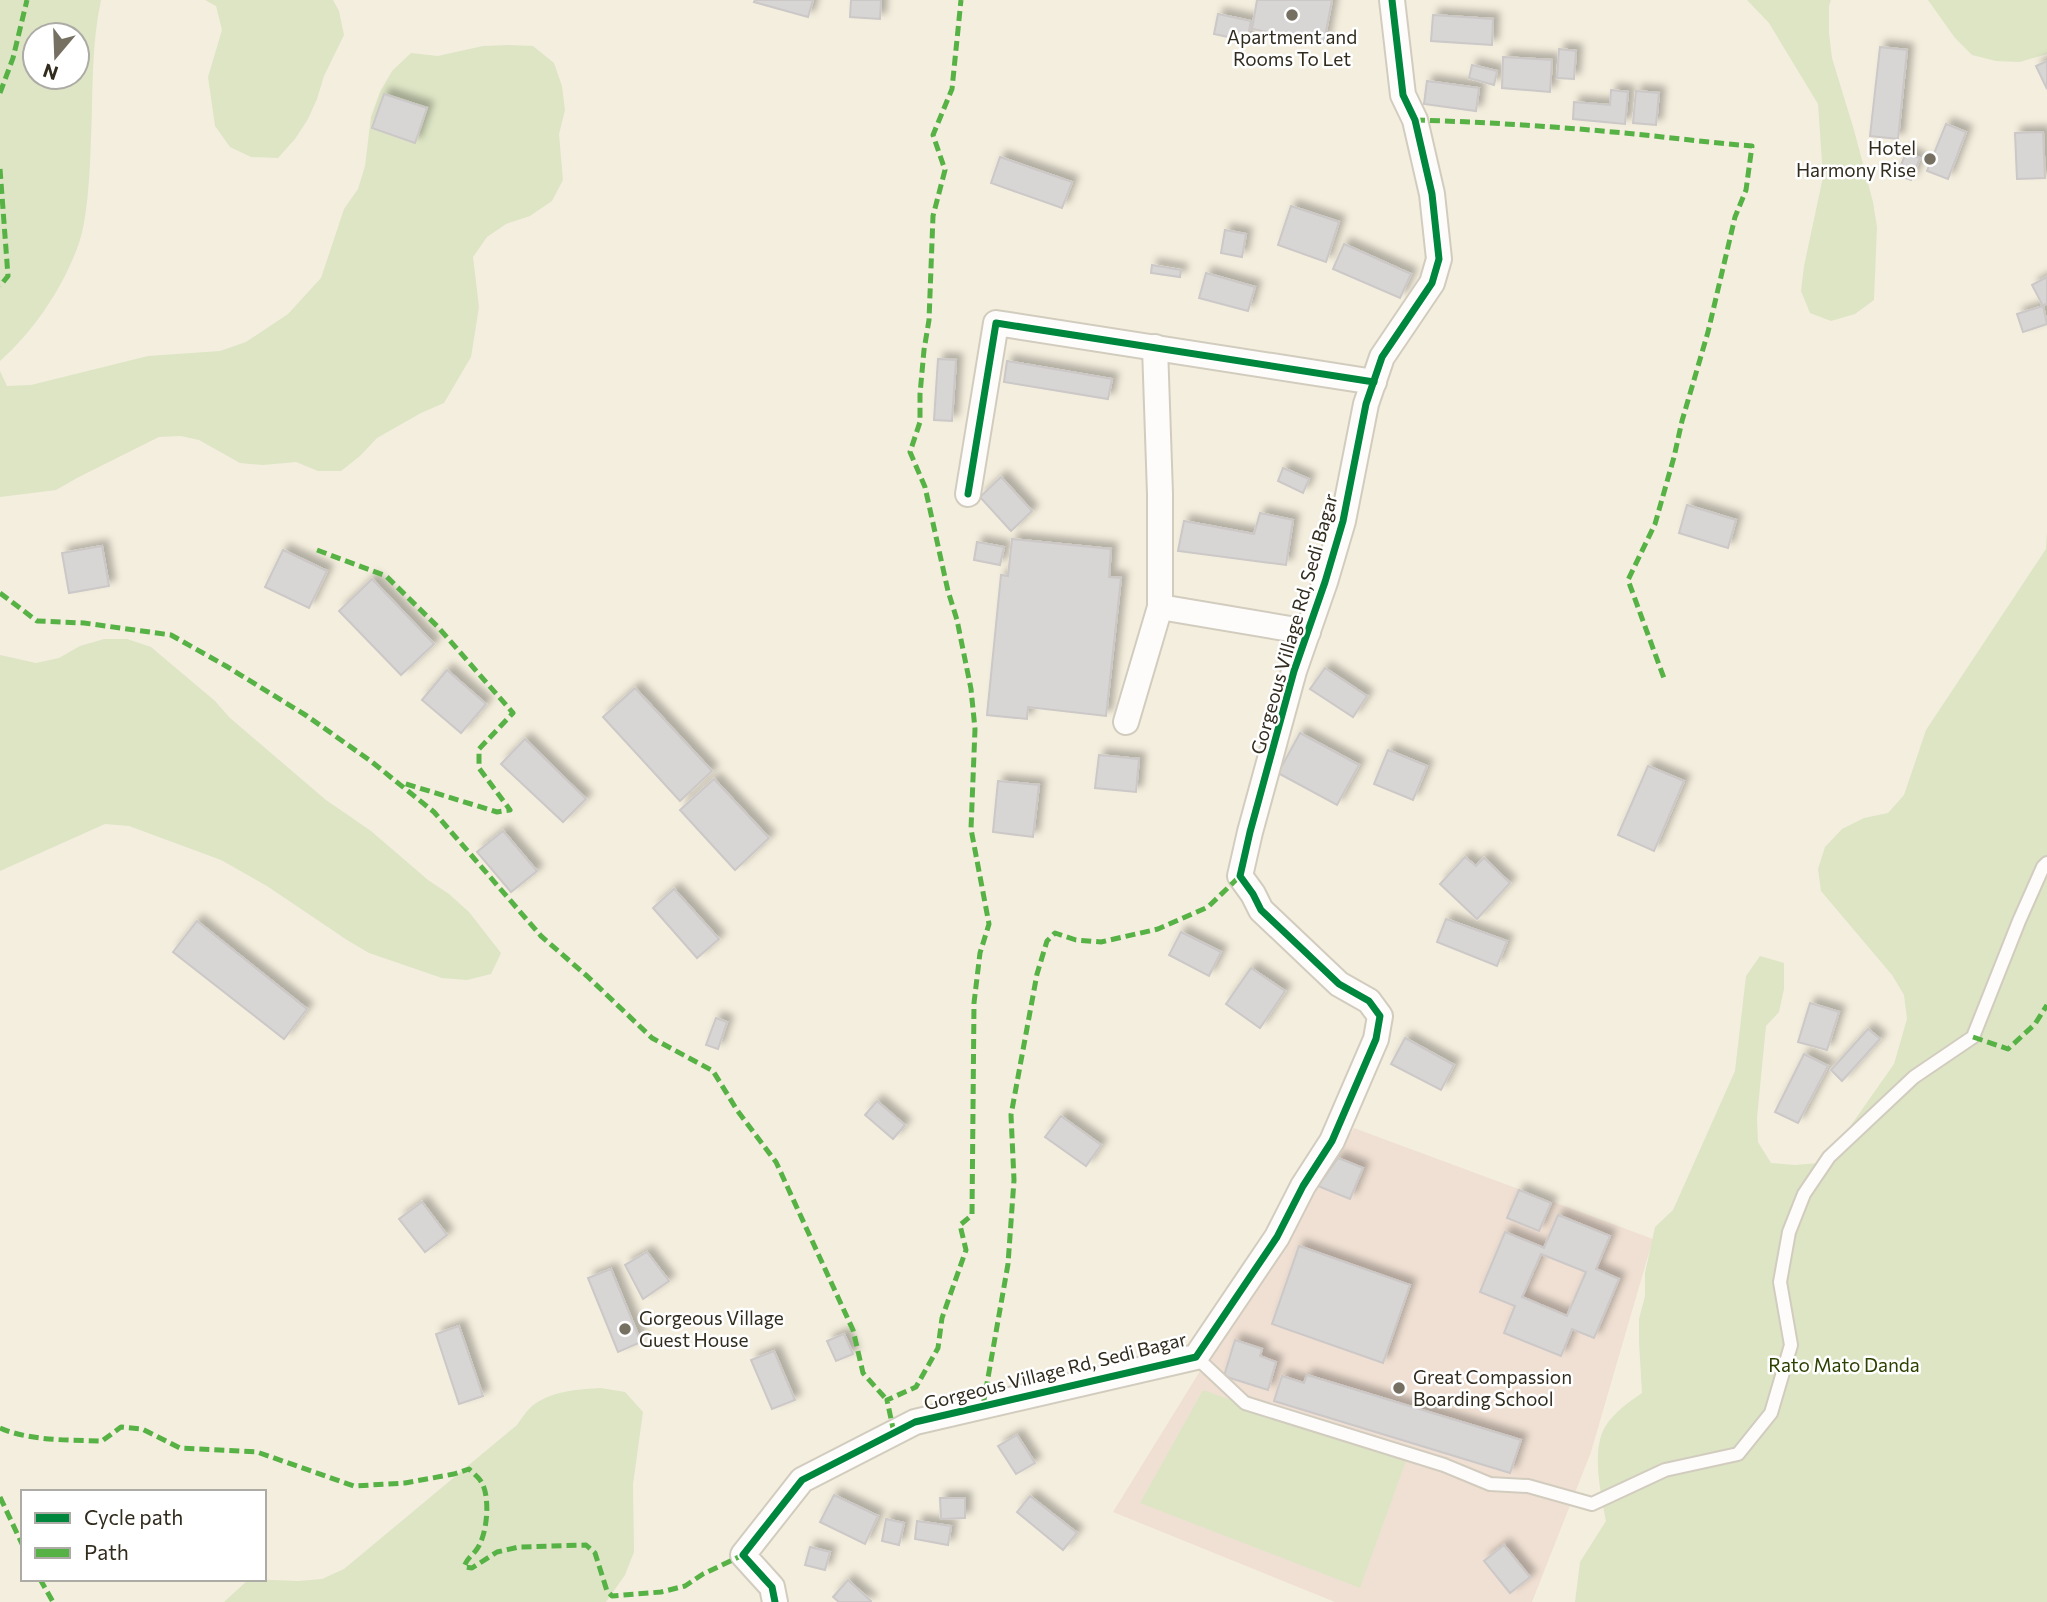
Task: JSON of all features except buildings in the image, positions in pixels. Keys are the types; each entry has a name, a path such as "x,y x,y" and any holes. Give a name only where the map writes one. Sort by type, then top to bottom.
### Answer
{"street":[{"name":"Gorgeous Village Rd, Sedi Bagar","path":"775,1602 772,1587 743,1555 802,1480 915,1422 1196,1357 1277,1237 1303,1186 1332,1141 1376,1039 1380,1016 1369,1001 1339,984 1261,910 1240,876 1294,671 1343,521 1366,404 1382,357 1432,283 1439,259 1432,194 1415,120 1403,95 1392,0"},
{"path":"968,494 996,323 1374,382"},
{"path":"1126,722 1160,607 1160,494 1155,347"},
{"path":"1160,607 1308,632"}],"lane":[{"path":"1196,1357 1245,1403 1444,1465 1490,1484 1528,1486 1592,1504 1665,1470 1738,1454 1771,1413 1791,1345 1780,1282 1788,1233 1804,1194 1829,1157 1914,1077 1973,1037 2019,921 2047,863"}],"shaded area":[{"name":"Great Compassion Boarding School","path":"1354,1128 1653,1239 1591,1452 1532,1602 1335,1602 1113,1512 1229,1324 1288,1243 1313,1190"}],"green space":[{"path":"0,0 101,0 94,52 88,194 81,235 64,278 46,308 0,361"},
{"path":"205,0 333,0 339,11 344,35 324,76 308,119 278,158 251,157 230,147 215,126 208,77 222,30 216,6"},
{"path":"1747,0 1831,0 1829,33 1832,58 1854,130 1877,227 1874,300 1855,314 1831,321 1810,313 1801,291 1823,177 1818,104 1769,23"},
{"path":"1928,0 2047,0 2047,54 2020,62 1996,61 1972,55 1955,38"},
{"path":"483,46 533,46 554,63 562,86 565,110 559,134 563,180 552,201 530,216 506,224 487,237 473,257 479,307 471,357 444,403 377,438 341,471 318,471 296,462 263,465 240,463 199,440 181,436 159,437 56,490 0,497 0,371 7,386 31,385 148,356 220,351 246,342 288,314 321,278 344,209 358,189 365,166 371,117 380,92 392,71 411,53 438,56"},
{"name":"Rato Mato Danda","path":"2047,532 2047,1602 1575,1602 1580,1562 1606,1521 1598,1473 1601,1437 1613,1417 1642,1393 1639,1319 1655,1227 1673,1210 1735,1071 1746,976 1760,956 1784,963 1784,989 1779,1012 1766,1026 1757,1118 1758,1142 1771,1163 1819,1163 1838,1147 1894,1064 1907,1019 1904,995 1892,975 1821,891 1818,869 1825,847 1842,829 1864,818 1888,813 1904,795 1926,730 2046,549"},
{"path":"104,639 127,639 151,647 326,800 371,831 428,880 449,894 469,912 501,953 491,974 467,980 442,978 369,953 267,886 221,860 129,826 105,824 0,871 0,655 36,663 59,658 80,646"},
{"path":"601,1388 625,1392 643,1412 633,1484 634,1552 625,1575 606,1602 224,1602 247,1581 322,1579 344,1569 517,1425 538,1402 546,1397"},
{"path":"1203,1390 1406,1461 1360,1588 1140,1503"}],"marked path":[{"path":"0,93 13,58 27,0"},
{"path":"894,1433 887,1400 916,1387 938,1348 942,1318 966,1250 960,1225 972,1215 974,1003 980,953 989,924 971,829 975,729 971,689 925,487 910,452 920,422 920,394 929,320 933,216 945,170 933,135 952,89 961,0"},
{"path":"1415,120 1580,129 1752,146 1746,190 1735,217 1708,332 1655,524 1628,580 1665,681"},
{"path":"0,169 8,276 0,286"},
{"path":"317,550 386,576 438,627 513,713 479,749 479,768 510,810 497,812 403,783"},
{"path":"0,593 37,621 84,623 171,635 307,716 372,762 434,812 541,936 652,1038 713,1071 737,1110 776,1162 853,1330 863,1373 887,1400"},
{"path":"983,1406 1008,1264 1014,1180 1011,1115 1037,974 1047,941 1055,933 1076,940 1101,942 1158,929 1208,907 1240,876"},
{"path":"1973,1037 2008,1049 2035,1024 2047,1005"},
{"path":"0,1428 37,1438 102,1441 121,1427 142,1429 180,1448 257,1452 354,1486 405,1483 469,1469 483,1485 486,1518 480,1543 464,1567 472,1568 497,1552 519,1547 586,1545 595,1553 607,1591 612,1596 661,1592 685,1586 743,1555"},
{"path":"0,1497 21,1542"},
{"path":"41,1581 53,1602"}],"cycle path":[{"path":"775,1602 772,1587 743,1555 802,1480 915,1422 1196,1357 1277,1237 1303,1186 1332,1141 1376,1039 1380,1016 1369,1001 1339,984 1261,910 1240,876 1294,671 1343,521 1366,404 1382,357 1432,283 1439,259 1432,194 1415,120 1403,95 1392,0"},
{"path":"968,494 996,323 1374,382"}],"place":[{"name":"Apartment and Rooms To Let","path":"1292,15"},
{"name":"Hotel Harmony Rise","path":"1930,159"},
{"name":"Gorgeous Village Guest House","path":"625,1329"},
{"name":"Great Compassion Boarding School","path":"1399,1388"}]}
